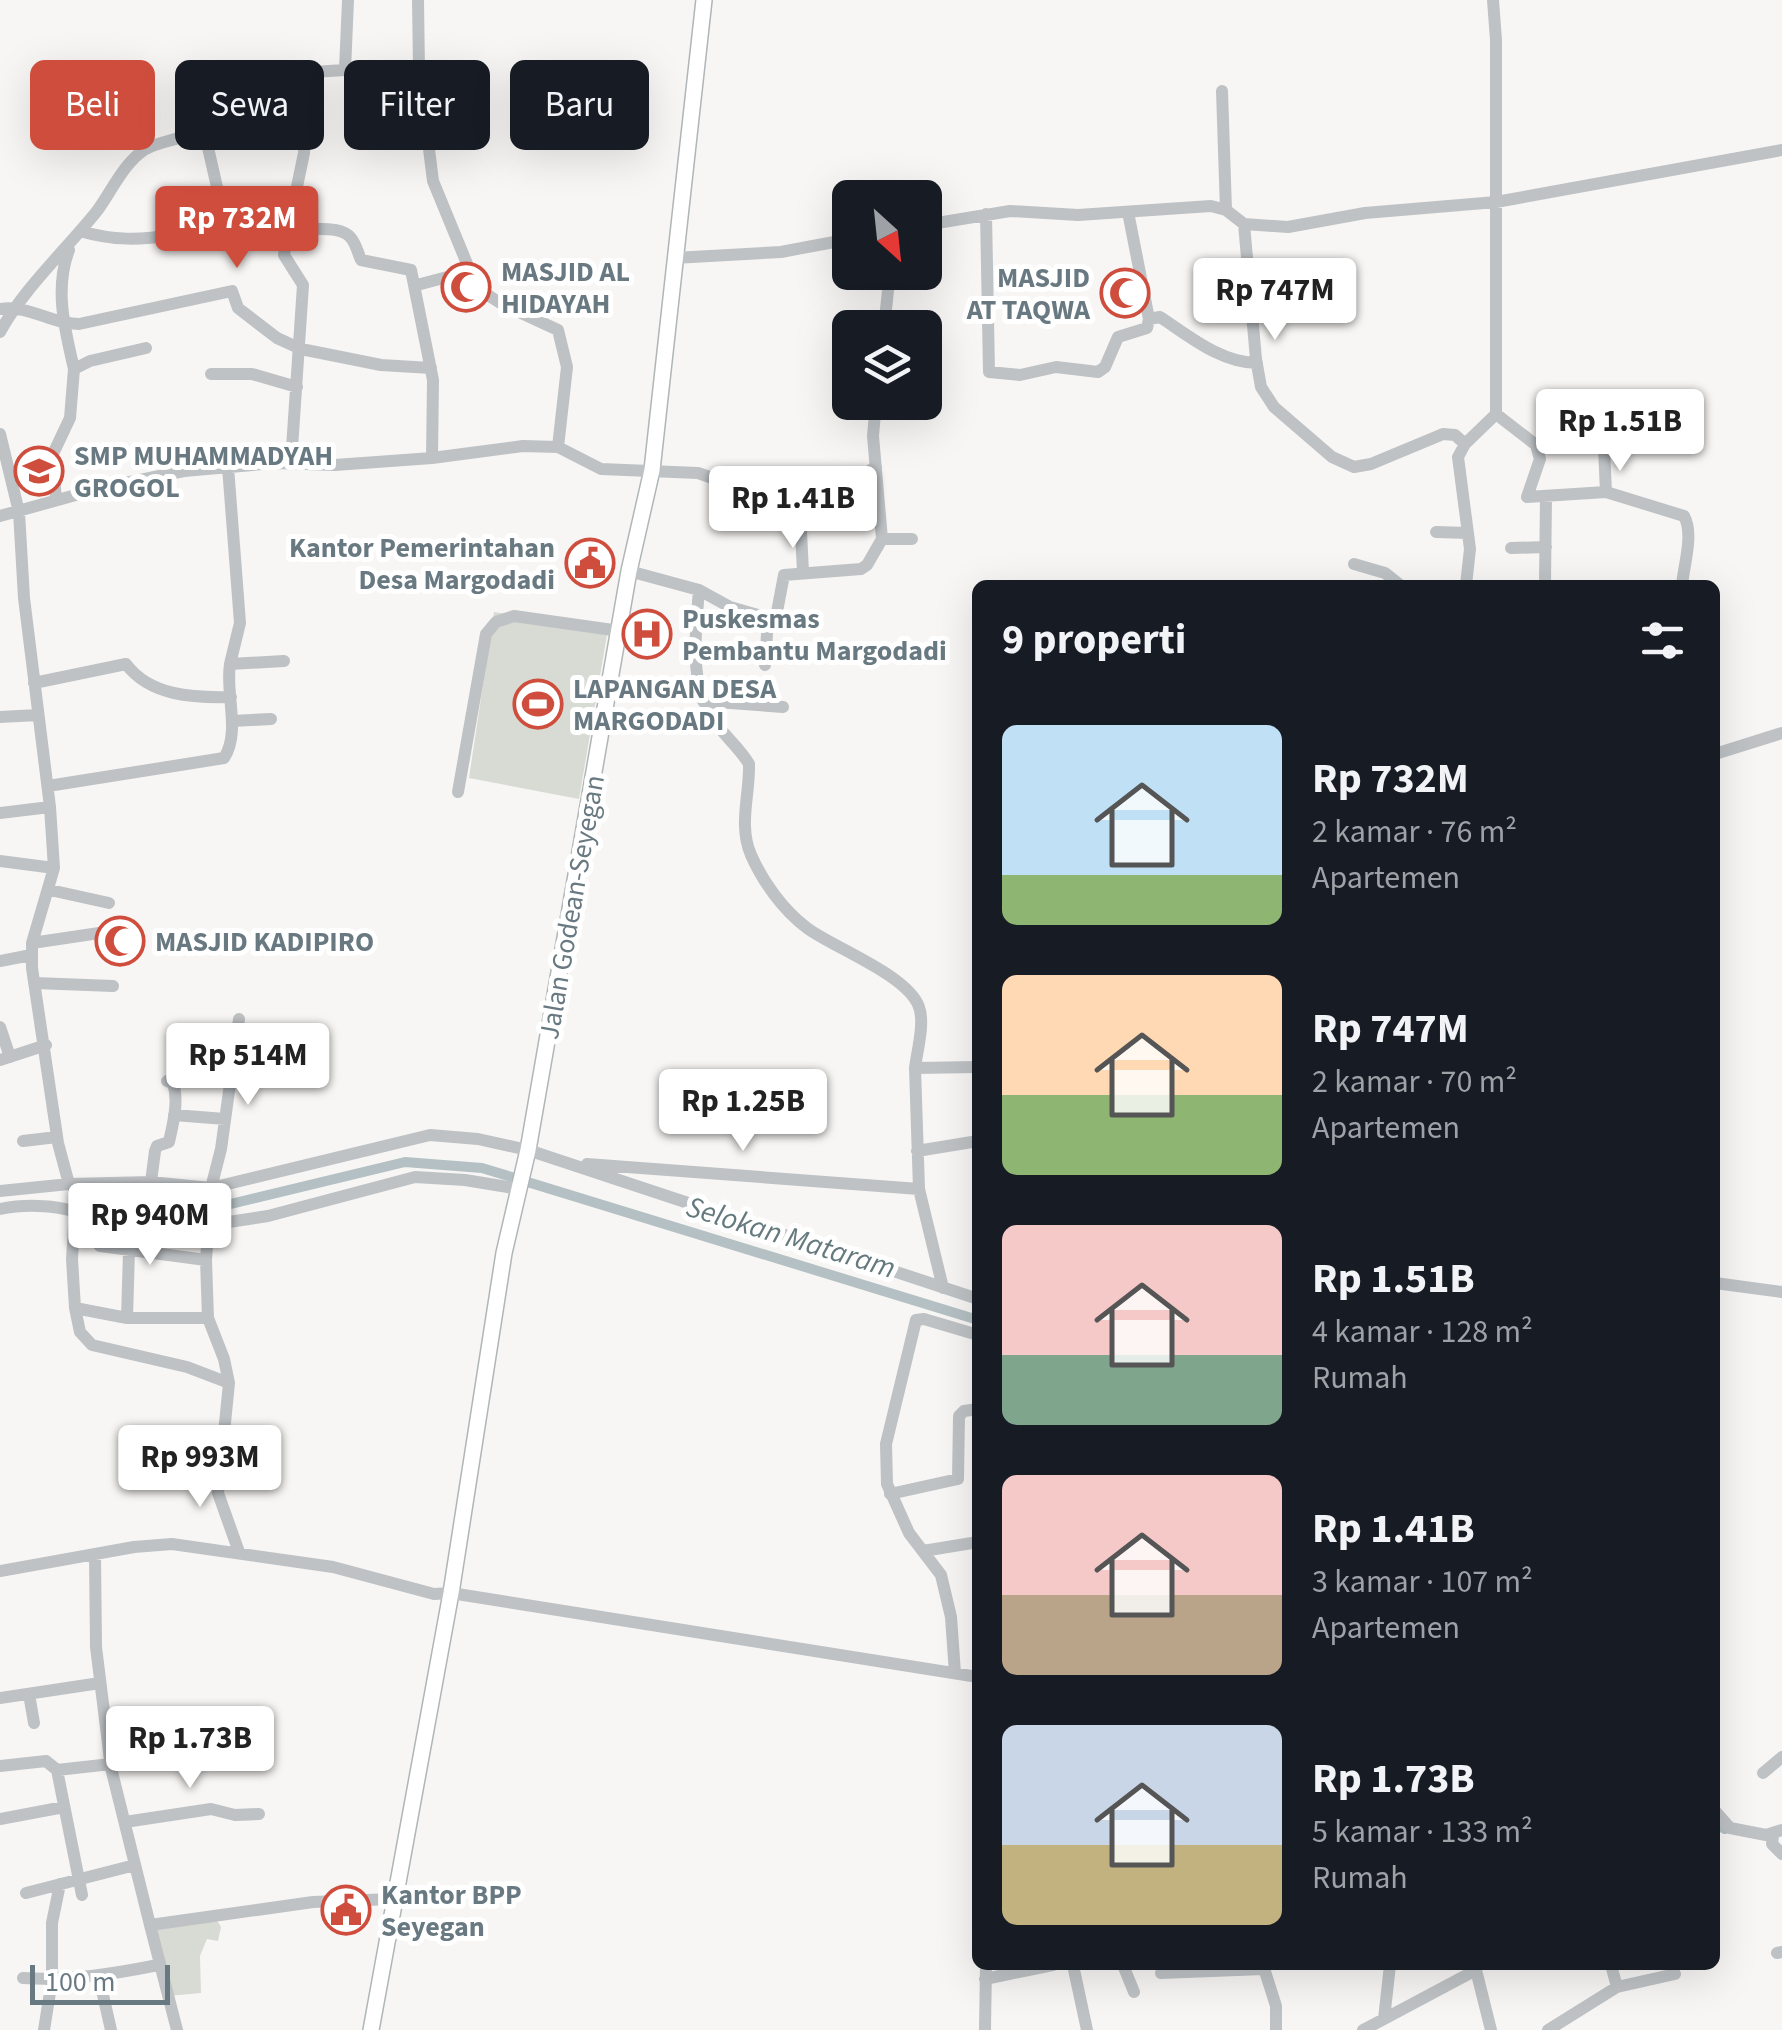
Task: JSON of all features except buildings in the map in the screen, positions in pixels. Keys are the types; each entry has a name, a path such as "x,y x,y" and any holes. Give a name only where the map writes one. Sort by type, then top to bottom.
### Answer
{"main road":[{"name":"Jalan Godean-Seyegan","path":"371,2030 450,1593 504,1254 521,1187 630,571 652,470 704,0"}],"street":[{"path":"345,60 348,0"},
{"path":"418,0 419,60"},
{"path":"1467,580 1470,549 1458,457 1464,444 1496,414 1493,0"},
{"path":"1222,91 1226,210"},
{"path":"0,332 7,308 77,235 142,152 175,141"},
{"path":"209,150 223,213"},
{"path":"291,463 302,286 284,255 304,150"},
{"path":"429,150 433,181 470,270 486,294 558,330 567,367 558,447"},
{"path":"942,221 1010,210 1060,215 1211,206 1226,210 1244,224 1288,227 1366,213 1496,202 1782,150"},
{"path":"986,214 989,372 1020,375 1056,367 1098,372 1105,367 1118,337 1146,328 1149,319 1128,212"},
{"path":"1244,224 1257,363 1261,386 1274,407 1332,457 1346,464 1366,466 1443,434 1455,434 1464,444"},
{"path":"289,225 348,234 361,260 412,270 431,368 432,458"},
{"path":"77,235 110,240 174,235"},
{"path":"56,499 52,456 70,418 74,369 61,302 64,264 77,235"},
{"path":"674,258 782,252 832,242"},
{"path":"416,284 470,270"},
{"path":"1210,282 1248,275"},
{"path":"7,308 64,324 79,324 232,291 238,308 277,338 301,349 381,365 431,368"},
{"path":"1149,319 1160,318 1232,359 1257,363"},
{"path":"74,369 90,361 146,348"},
{"path":"212,374 252,374 298,387"},
{"path":"1496,414 1536,445 1540,459 1526,493 1532,498 1606,492 1686,518 1683,580"},
{"path":"630,571 698,590 730,608 768,618 776,617 781,579 788,574 861,568 882,538 874,420"},
{"path":"1602,426 1606,492"},
{"path":"0,434 19,512 24,598 48,786 54,868 50,890 39,911 32,949 34,983 69,1184"},
{"path":"0,516 56,499 184,471 432,458 523,446 558,447 600,468 698,473 750,491"},
{"path":"48,786 217,762 228,753 232,721 230,664 240,624 228,467"},
{"path":"804,572 800,510 876,467"},
{"path":"1546,496 1546,580"},
{"path":"1436,532 1468,533"},
{"path":"882,538 912,539"},
{"path":"1510,548 1546,547"},
{"path":"1354,564 1386,572 1395,580"},
{"path":"698,590 696,655 703,701 748,764 745,834 750,854 772,892 809,930 864,959 915,999 920,1014 915,1068 918,1189 943,1288"},
{"path":"458,792 486,634 496,622 514,616 620,631"},
{"path":"764,665 768,618"},
{"path":"230,664 284,662"},
{"path":"34,683 126,664 135,676 159,688 187,696 230,697"},
{"path":"703,701 783,707"},
{"path":"0,717 38,715"},
{"path":"232,721 271,719"},
{"path":"1720,752 1782,733"},
{"path":"0,805 1,813 50,807"},
{"path":"0,861 54,868"},
{"path":"50,890 109,903"},
{"path":"0,961 32,949 106,932"},
{"path":"34,983 113,986"},
{"path":"239,1552 218,1493 229,1383 208,1318 206,1260 210,1194 240,1018"},
{"path":"0,1027 5,1058 46,1044"},
{"path":"915,1068 972,1067"},
{"path":"151,1182 156,1151 169,1142 174,1115 175,1086 167,1081"},
{"path":"174,1115 225,1120"},
{"path":"0,1191 151,1182 210,1194 430,1135 478,1139 564,1162 918,1189"},
{"path":"23,1141 58,1137"},
{"path":"917,1150 972,1141"},
{"path":"564,1162 972,1298"},
{"path":"0,1208 18,1206 209,1221 268,1216 416,1177 521,1187"},
{"path":"0,1178 15,1188"},
{"path":"75,1211 86,1217 92,1238 100,1246 206,1260"},
{"path":"75,1211 72,1259 85,1309 80,1332 92,1345 187,1367 229,1383"},
{"path":"127,1318 130,1216"},
{"path":"1720,1284 1782,1292"},
{"path":"85,1309 127,1318 208,1318"},
{"path":"955,1673 953,1632 943,1583 937,1568 909,1533 890,1494 886,1444 914,1323 924,1319 972,1332"},
{"path":"890,1494 958,1479 959,1416 972,1410"},
{"path":"923,1551 972,1543"},
{"path":"0,1570 172,1544 333,1567 434,1594 450,1593 972,1676"},
{"path":"95,1555 96,1646 110,1758 176,2030"},
{"path":"0,1698 100,1683"},
{"path":"29,1694 34,1723"},
{"path":"56,1770 110,1758 177,1753 232,1741"},
{"path":"1763,1773 1782,1757"},
{"path":"0,1766 46,1762 56,1770 82,1895"},
{"path":"0,1819 64,1807"},
{"path":"125,1822 212,1809 235,1815 258,1814"},
{"path":"1720,1817 1736,1830 1774,1833 1772,1844 1782,1854"},
{"path":"26,1893 136,1865"},
{"path":"44,2030 52,1980 52,1924 60,1884"},
{"path":"150,1925 312,1902 393,1899"},
{"path":"23,1978 99,1976 158,1965"},
{"path":"1074,1970 1086,2030"},
{"path":"1125,1970 1134,1992"},
{"path":"1161,1973 1172,1970"},
{"path":"1261,1970 1276,2006 1276,2030"},
{"path":"1384,2019 1389,1970"},
{"path":"1364,2030 1477,1970"},
{"path":"1481,1970 1491,2030"},
{"path":"1612,1970 1617,1987"},
{"path":"985,1972 985,2030"},
{"path":"1548,2030 1617,1987 1675,1974"},
{"path":"99,1976 111,2030"}],"shaded area":[{"name":"LAPANGAN DESA MARGODADI","path":"494,612 608,629 579,799 469,778"},
{"path":"216,1919 221,1927 218,1941 207,1939 200,1956 201,1993 168,1996 151,1932 158,1927"}],"waterway":[{"name":"Selokan Mataram","path":"162,1212 206,1210 405,1162 482,1168 972,1318"},
{"name":"Selokan Mataram","path":"1720,1826 1725,1829"}],"place":[{"name":"MASJID AL HIDAYAH","path":"466,287"},
{"name":"MASJID AT TAQWA","path":"1125,293"},
{"name":"SMP MUHAMMADYAH GROGOL","path":"39,471"},
{"name":"Kantor Pemerintahan Desa Margodadi","path":"590,563"},
{"name":"Puskesmas Pembantu Margodadi","path":"647,634"},
{"name":"LAPANGAN DESA MARGODADI","path":"538,704"},
{"name":"MASJID KADIPIRO","path":"120,941"},
{"name":"Kantor BPP Seyegan","path":"346,1910"}]}
